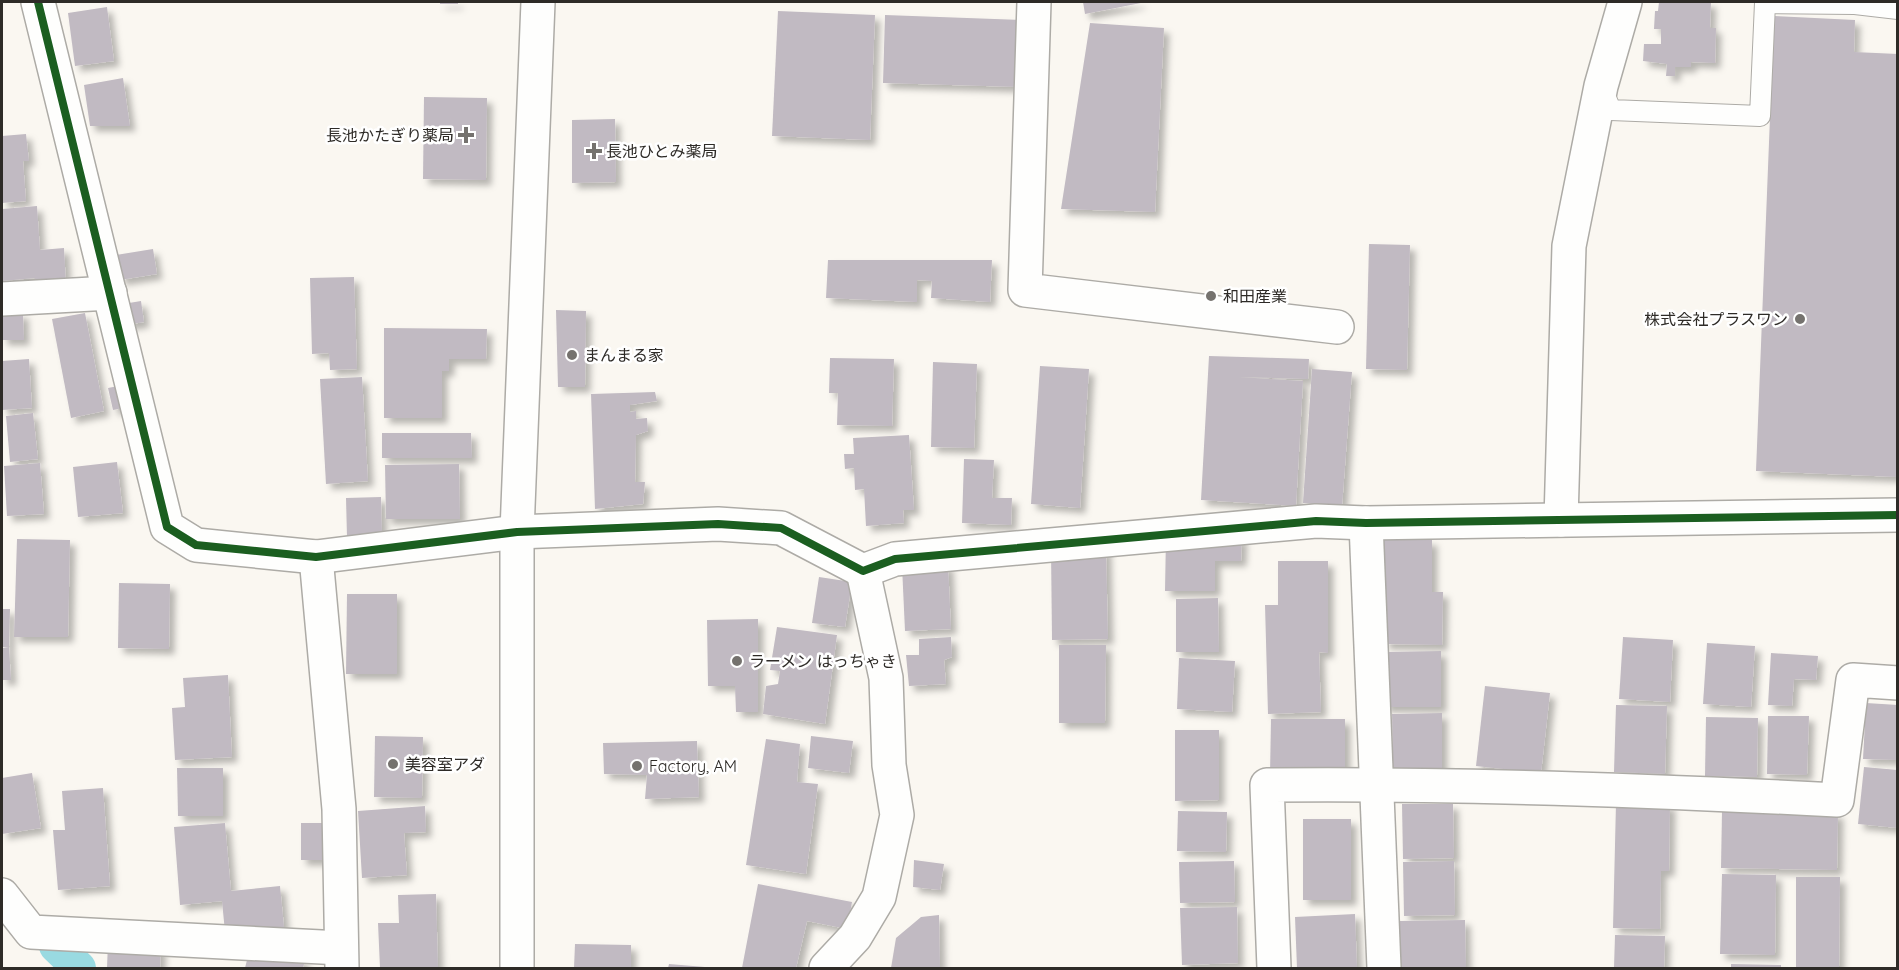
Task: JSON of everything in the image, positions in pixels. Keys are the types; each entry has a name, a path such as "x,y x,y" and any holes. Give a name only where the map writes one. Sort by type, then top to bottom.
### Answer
{"street":[{"path":"38,2 167,527 196,545 316,557 517,532 718,524 781,528 863,571 895,559 1316,521 1366,523 1898,515"},
{"path":"517,969 517,532 538,2"},
{"path":"1034,2 1025,290 1337,327"},
{"path":"1561,520 1569,246 1600,86 1625,2"},
{"path":"2,299 110,293"},
{"path":"1366,523 1384,969"},
{"path":"2,896 32,932 341,958 339,809 316,557"},
{"path":"826,969 855,937 879,897 897,815 889,765 886,678 863,571"},
{"path":"1274,969 1267,786 1377,784 1617,789 1837,800 1853,680 1898,683"}],"lane":[{"path":"1600,86 1611,110 1760,116 1765,3 1857,3 1898,9"}],"building":[{"path":"440,2 458,2 458,4 440,4"},
{"path":"1083,2 1141,2 1141,3 1085,14"},
{"path":"1659,2 1711,2 1710,28 1716,28 1715,63 1691,62 1691,67 1675,67 1675,76 1666,76 1667,64 1643,61 1644,44 1661,44 1661,29 1654,29 1655,11 1658,11"},
{"path":"107,7 114,61 75,66 68,13"},
{"path":"778,11 875,15 870,140 772,136"},
{"path":"885,15 1022,20 1020,87 883,83"},
{"path":"1774,16 1855,20 1854,52 1898,54 1898,477 1756,471"},
{"path":"1090,23 1164,28 1155,212 1061,209"},
{"path":"123,78 130,126 90,126 84,85"},
{"path":"424,97 487,98 486,180 423,179"},
{"path":"615,119 616,182 572,183 572,120"},
{"path":"26,134 29,161 23,161 26,201 2,203 2,136"},
{"path":"37,206 40,250 64,248 66,285 36,287 35,278 2,281 2,209"},
{"path":"1369,244 1410,245 1407,370 1366,369"},
{"path":"153,249 157,274 120,280 116,255"},
{"path":"828,260 992,260 990,302 931,298 932,281 917,280 917,302 826,298"},
{"path":"354,277 357,369 330,370 329,353 312,354 310,278"},
{"path":"141,301 144,322 126,325 123,304"},
{"path":"556,310 586,311 585,387 558,387"},
{"path":"2,313 23,313 24,340 2,340"},
{"path":"85,313 104,411 71,418 52,319"},
{"path":"384,328 487,329 486,359 449,359 449,371 442,371 442,418 384,418"},
{"path":"1209,356 1309,359 1308,379 1239,377 1303,381 1296,506 1201,500"},
{"path":"830,358 894,359 892,426 837,425 838,393 829,393"},
{"path":"29,359 32,408 2,410 2,361"},
{"path":"933,362 977,364 974,448 931,447"},
{"path":"1040,366 1089,369 1080,508 1031,504"},
{"path":"1312,369 1352,372 1342,506 1303,503"},
{"path":"362,377 368,481 326,484 320,379"},
{"path":"118,386 123,408 113,410 108,388"},
{"path":"655,392 657,401 630,405 630,412 636,411 636,419 647,418 648,431 636,435 635,482 645,482 643,504 595,509 591,394"},
{"path":"33,413 38,459 10,462 6,416"},
{"path":"382,433 471,433 472,458 382,458"},
{"path":"909,435 914,510 903,510 904,523 866,526 864,489 855,490 854,468 845,469 844,454 854,454 853,438"},
{"path":"964,459 994,460 992,498 1012,498 1011,525 962,523"},
{"path":"117,462 123,513 78,517 73,467"},
{"path":"40,463 44,514 7,516 4,466"},
{"path":"459,464 460,519 386,519 385,465"},
{"path":"381,497 382,536 347,537 346,498"},
{"path":"1166,536 1242,537 1241,561 1215,561 1215,591 1165,591"},
{"path":"17,539 70,540 68,637 14,637"},
{"path":"1377,540 1432,540 1432,592 1443,592 1442,645 1384,644"},
{"path":"1106,548 1108,639 1052,640 1051,549"},
{"path":"1278,561 1328,561 1328,653 1319,652 1321,712 1268,714 1265,605 1278,605"},
{"path":"948,564 951,629 905,631 902,566"},
{"path":"819,577 852,582 845,627 812,623"},
{"path":"119,583 170,584 169,649 118,648"},
{"path":"347,594 397,594 397,674 346,674"},
{"path":"1218,598 1219,652 1176,652 1176,599"},
{"path":"2,609 10,609 9,647 2,647"},
{"path":"758,619 758,712 736,712 735,686 708,686 707,620"},
{"path":"777,627 837,635 825,724 763,714 766,686 778,684 780,671 770,670"},
{"path":"951,637 952,657 944,660 946,684 909,686 906,655 919,655 919,639"},
{"path":"1623,637 1673,640 1670,702 1619,699"},
{"path":"1707,643 1755,646 1751,707 1703,704"},
{"path":"1059,645 1106,645 1105,723 1059,723"},
{"path":"9,647 11,680 2,680 2,648"},
{"path":"1441,651 1441,707 1383,707 1383,652"},
{"path":"1771,653 1818,656 1816,680 1794,679 1792,706 1768,705"},
{"path":"1179,658 1235,661 1232,712 1177,709"},
{"path":"228,675 232,757 175,760 172,708 185,707 183,678"},
{"path":"1485,686 1550,693 1541,773 1476,766"},
{"path":"1866,703 1898,705 1898,760 1863,759"},
{"path":"1616,705 1667,706 1665,774 1614,772"},
{"path":"1442,713 1442,775 1393,775 1392,714"},
{"path":"1768,716 1809,716 1807,775 1767,774"},
{"path":"1706,717 1758,718 1757,777 1705,776"},
{"path":"1271,719 1345,719 1345,776 1270,776"},
{"path":"1175,730 1219,730 1219,800 1175,801"},
{"path":"375,736 423,737 422,798 374,797"},
{"path":"811,736 853,741 849,773 808,768"},
{"path":"766,739 800,744 797,782 818,784 806,874 746,865"},
{"path":"697,741 699,797 645,799 647,775 604,774 603,743"},
{"path":"1864,767 1898,770 1898,828 1858,824"},
{"path":"177,768 223,768 223,816 178,816"},
{"path":"32,773 41,828 2,834 2,778"},
{"path":"103,788 110,886 58,890 53,830 65,830 62,791"},
{"path":"1616,803 1670,804 1669,871 1661,871 1660,929 1613,928"},
{"path":"1402,804 1453,804 1454,858 1403,859"},
{"path":"425,806 426,832 404,833 407,875 362,878 358,811"},
{"path":"1178,811 1227,812 1226,852 1177,851"},
{"path":"1722,811 1838,813 1837,870 1721,868"},
{"path":"1303,819 1351,819 1351,900 1303,900"},
{"path":"225,823 231,891 280,886 284,927 225,932 222,901 180,905 174,827"},
{"path":"301,823 330,823 330,860 301,860"},
{"path":"914,860 944,864 940,890 913,887"},
{"path":"1234,861 1235,902 1180,903 1179,862"},
{"path":"1454,861 1455,915 1404,916 1403,862"},
{"path":"1722,874 1776,875 1775,955 1720,954"},
{"path":"1796,877 1840,877 1839,968 1796,968"},
{"path":"758,884 852,902 847,929 807,921 796,968 742,968"},
{"path":"436,894 438,968 380,968 378,923 399,923 398,895"},
{"path":"1237,907 1238,963 1182,965 1180,908"},
{"path":"1355,914 1357,968 1297,968 1295,917"},
{"path":"939,915 940,968 891,968 896,938 921,917"},
{"path":"1465,920 1466,968 1399,968 1399,921"},
{"path":"1615,935 1665,936 1664,968 1614,968"},
{"path":"108,943 161,944 160,968 107,968"},
{"path":"575,944 631,945 631,968 574,968"},
{"path":"250,948 305,960 303,968 245,968"},
{"path":"669,964 705,967 705,968 668,968"},
{"path":"1731,964 1781,965 1781,968 1731,968"}],"waterway":[{"path":"56,946 79,968"}],"cycle path":[{"path":"38,2 167,527 196,545 316,557 517,532 718,524 781,528 863,571 895,559 1316,521 1366,523 1898,515"}],"place":[{"name":"長池かたぎり薬局","path":"466,135"},
{"name":"長池ひとみ薬局","path":"594,151"},
{"name":"和田産業","path":"1211,296"},
{"name":"株式会社プラスワン","path":"1800,319"},
{"name":"まんまる家","path":"572,355"},
{"name":"ラーメン はっちゃき","path":"737,661"},
{"name":"美容室アダ","path":"393,764"},
{"name":"Factory, AM","path":"637,766"}]}
